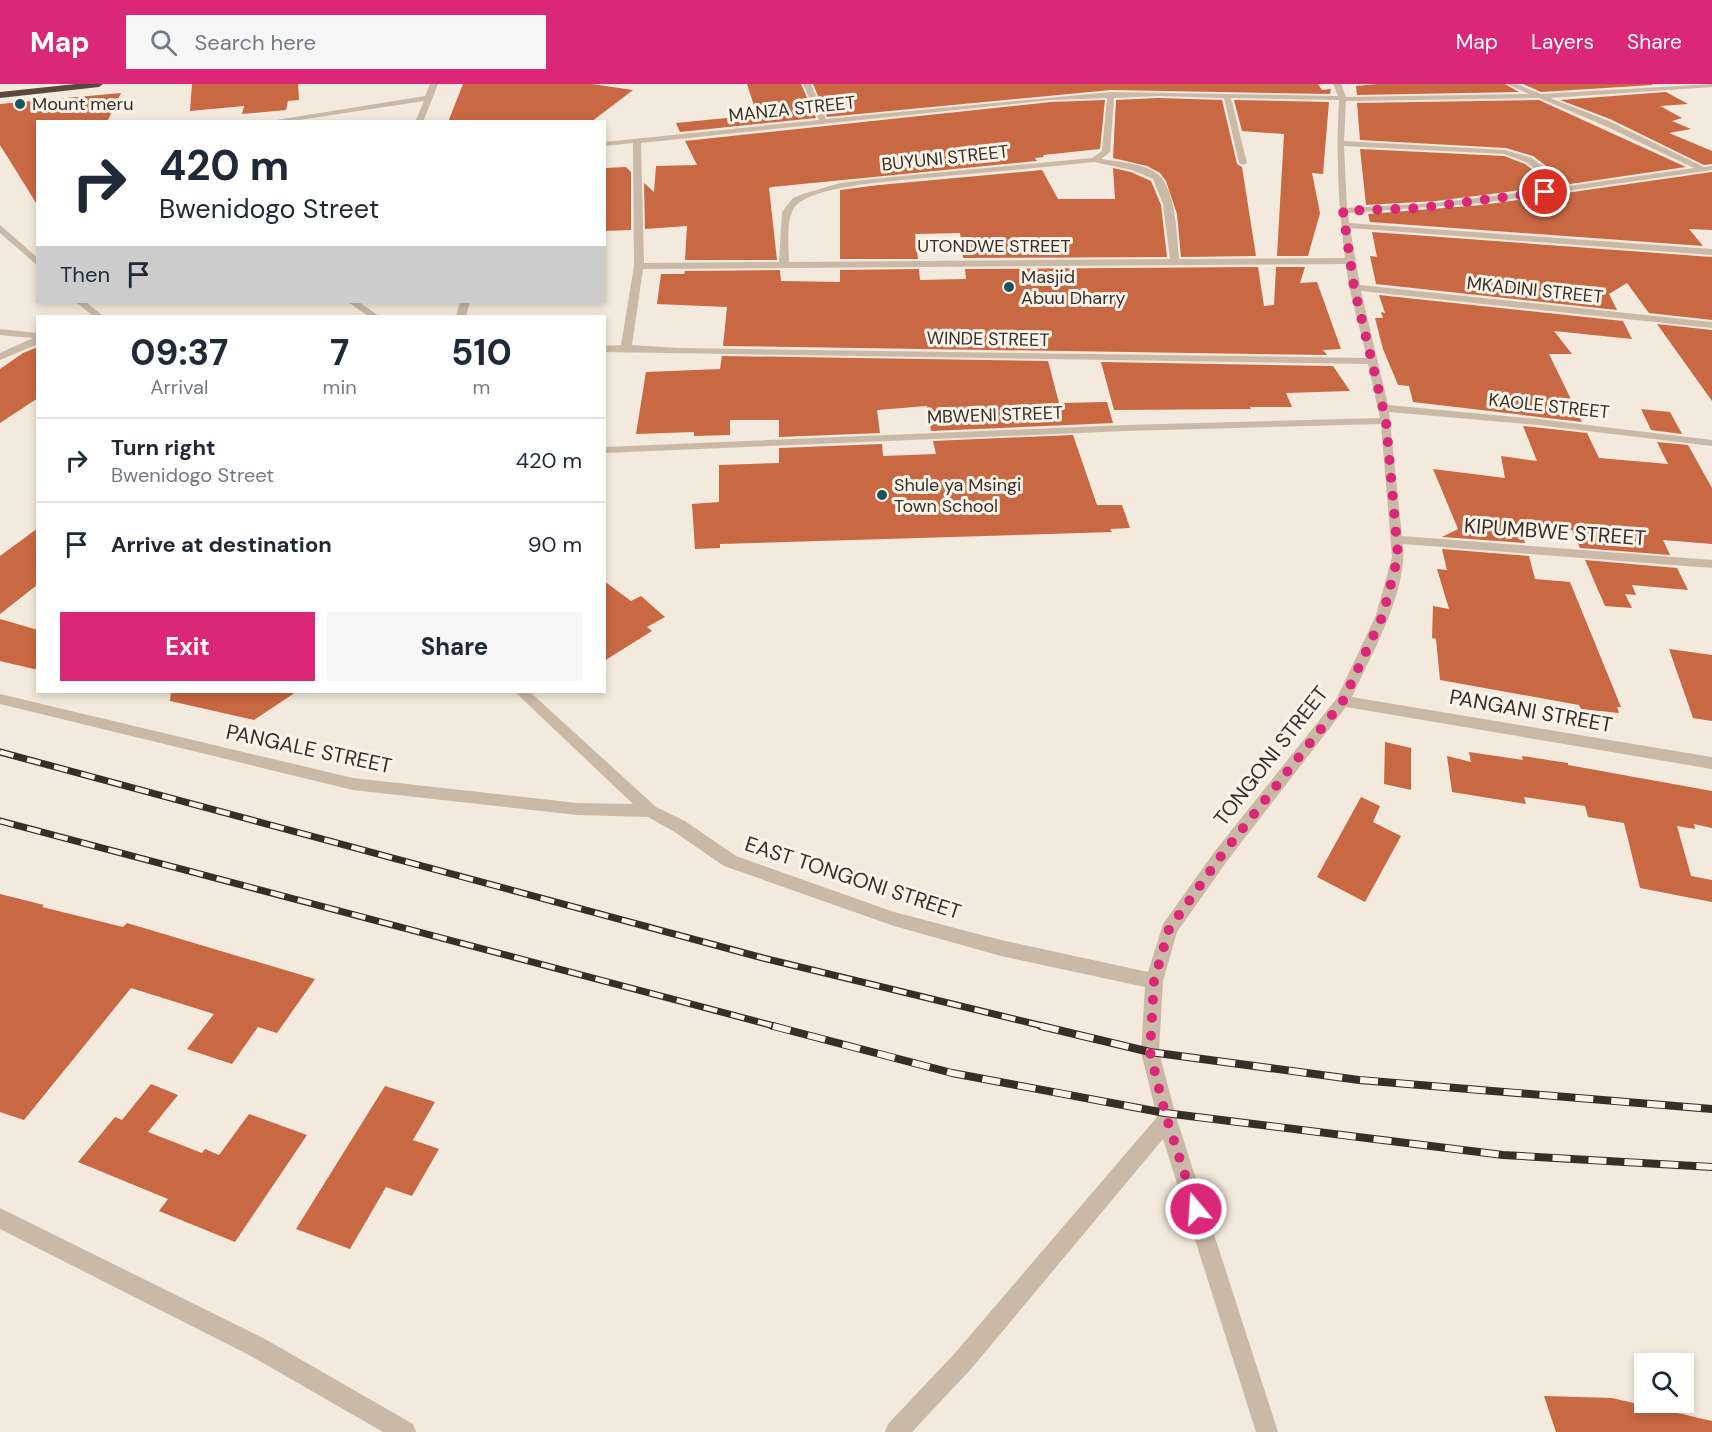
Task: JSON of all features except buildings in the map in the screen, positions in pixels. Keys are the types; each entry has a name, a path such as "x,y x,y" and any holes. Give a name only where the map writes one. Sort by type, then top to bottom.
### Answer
{"highway":[{"path":"0,94 99,84"}],"street":[{"path":"420,120 434,84"},
{"path":"807,84 823,120"},
{"path":"1511,84 1707,168 1712,175"},
{"name":"MANZA STREET","path":"606,144 823,120 1111,94 1540,96 1712,85"},
{"path":"1094,160 1106,152 1111,94"},
{"name":"TONGONI STREET","path":"1267,1432 1167,1120 1150,1052 1154,981 1169,929 1221,856 1343,701 1383,615 1398,556 1384,414 1350,261 1340,143 1340,94"},
{"path":"1227,95 1243,163"},
{"path":"280,120 429,98"},
{"path":"626,348 639,266 637,140"},
{"path":"1340,143 1505,152 1529,160 1567,189"},
{"path":"1094,160 1139,170 1159,180 1165,192 1175,262"},
{"name":"BUYUNI STREET","path":"784,264 786,212 796,200 816,192 880,180 1094,160"},
{"path":"1345,218 1707,168"},
{"path":"1345,218 1712,252"},
{"path":"0,228 36,261"},
{"name":"UTONDWE STREET","path":"639,266 1350,261"},
{"name":"MKADINI STREET","path":"1354,287 1712,325"},
{"path":"82,303 97,315"},
{"path":"354,303 372,315"},
{"path":"0,332 36,338"},
{"path":"0,357 36,339"},
{"name":"WINDE STREET","path":"606,349 1372,361"},
{"name":"KAOLE STREET","path":"1384,414 1538,422 1712,443"},
{"name":"MBWENI STREET","path":"606,450 1126,428 1384,414"},
{"name":"KIPUMBWE STREET","path":"1395,539 1712,564"},
{"name":"EAST TONGONI STREET","path":"523,693 650,811 679,826 730,861 894,919 1001,948 1154,981"},
{"name":"PANGALE STREET","path":"0,699 353,784 577,809 650,811"},
{"name":"PANGANI STREET","path":"1343,701 1712,764"},
{"path":"896,1432 963,1360 1167,1120"},
{"path":"0,1218 257,1347 405,1432"}],"railway":[{"path":"0,752 763,958 1047,1027"},
{"path":"0,821 778,1027"},
{"path":"773,1026 952,1073 1165,1113 1503,1155 1712,1167"},
{"path":"1041,1026 1150,1052 1359,1080 1712,1109"}],"place":[{"name":"Mount meru","path":"20,104"},
{"name":"Masjid Abuu Dharry","path":"1009,287"},
{"name":"Shule ya Msingi Town School","path":"882,495"}],"route":[{"path":"1196,1209 1165,1113 1150,1052 1154,981 1169,929 1221,856 1343,701 1383,615 1398,556 1386,421 1354,287 1343,211 1419,208 1545,192"}]}
